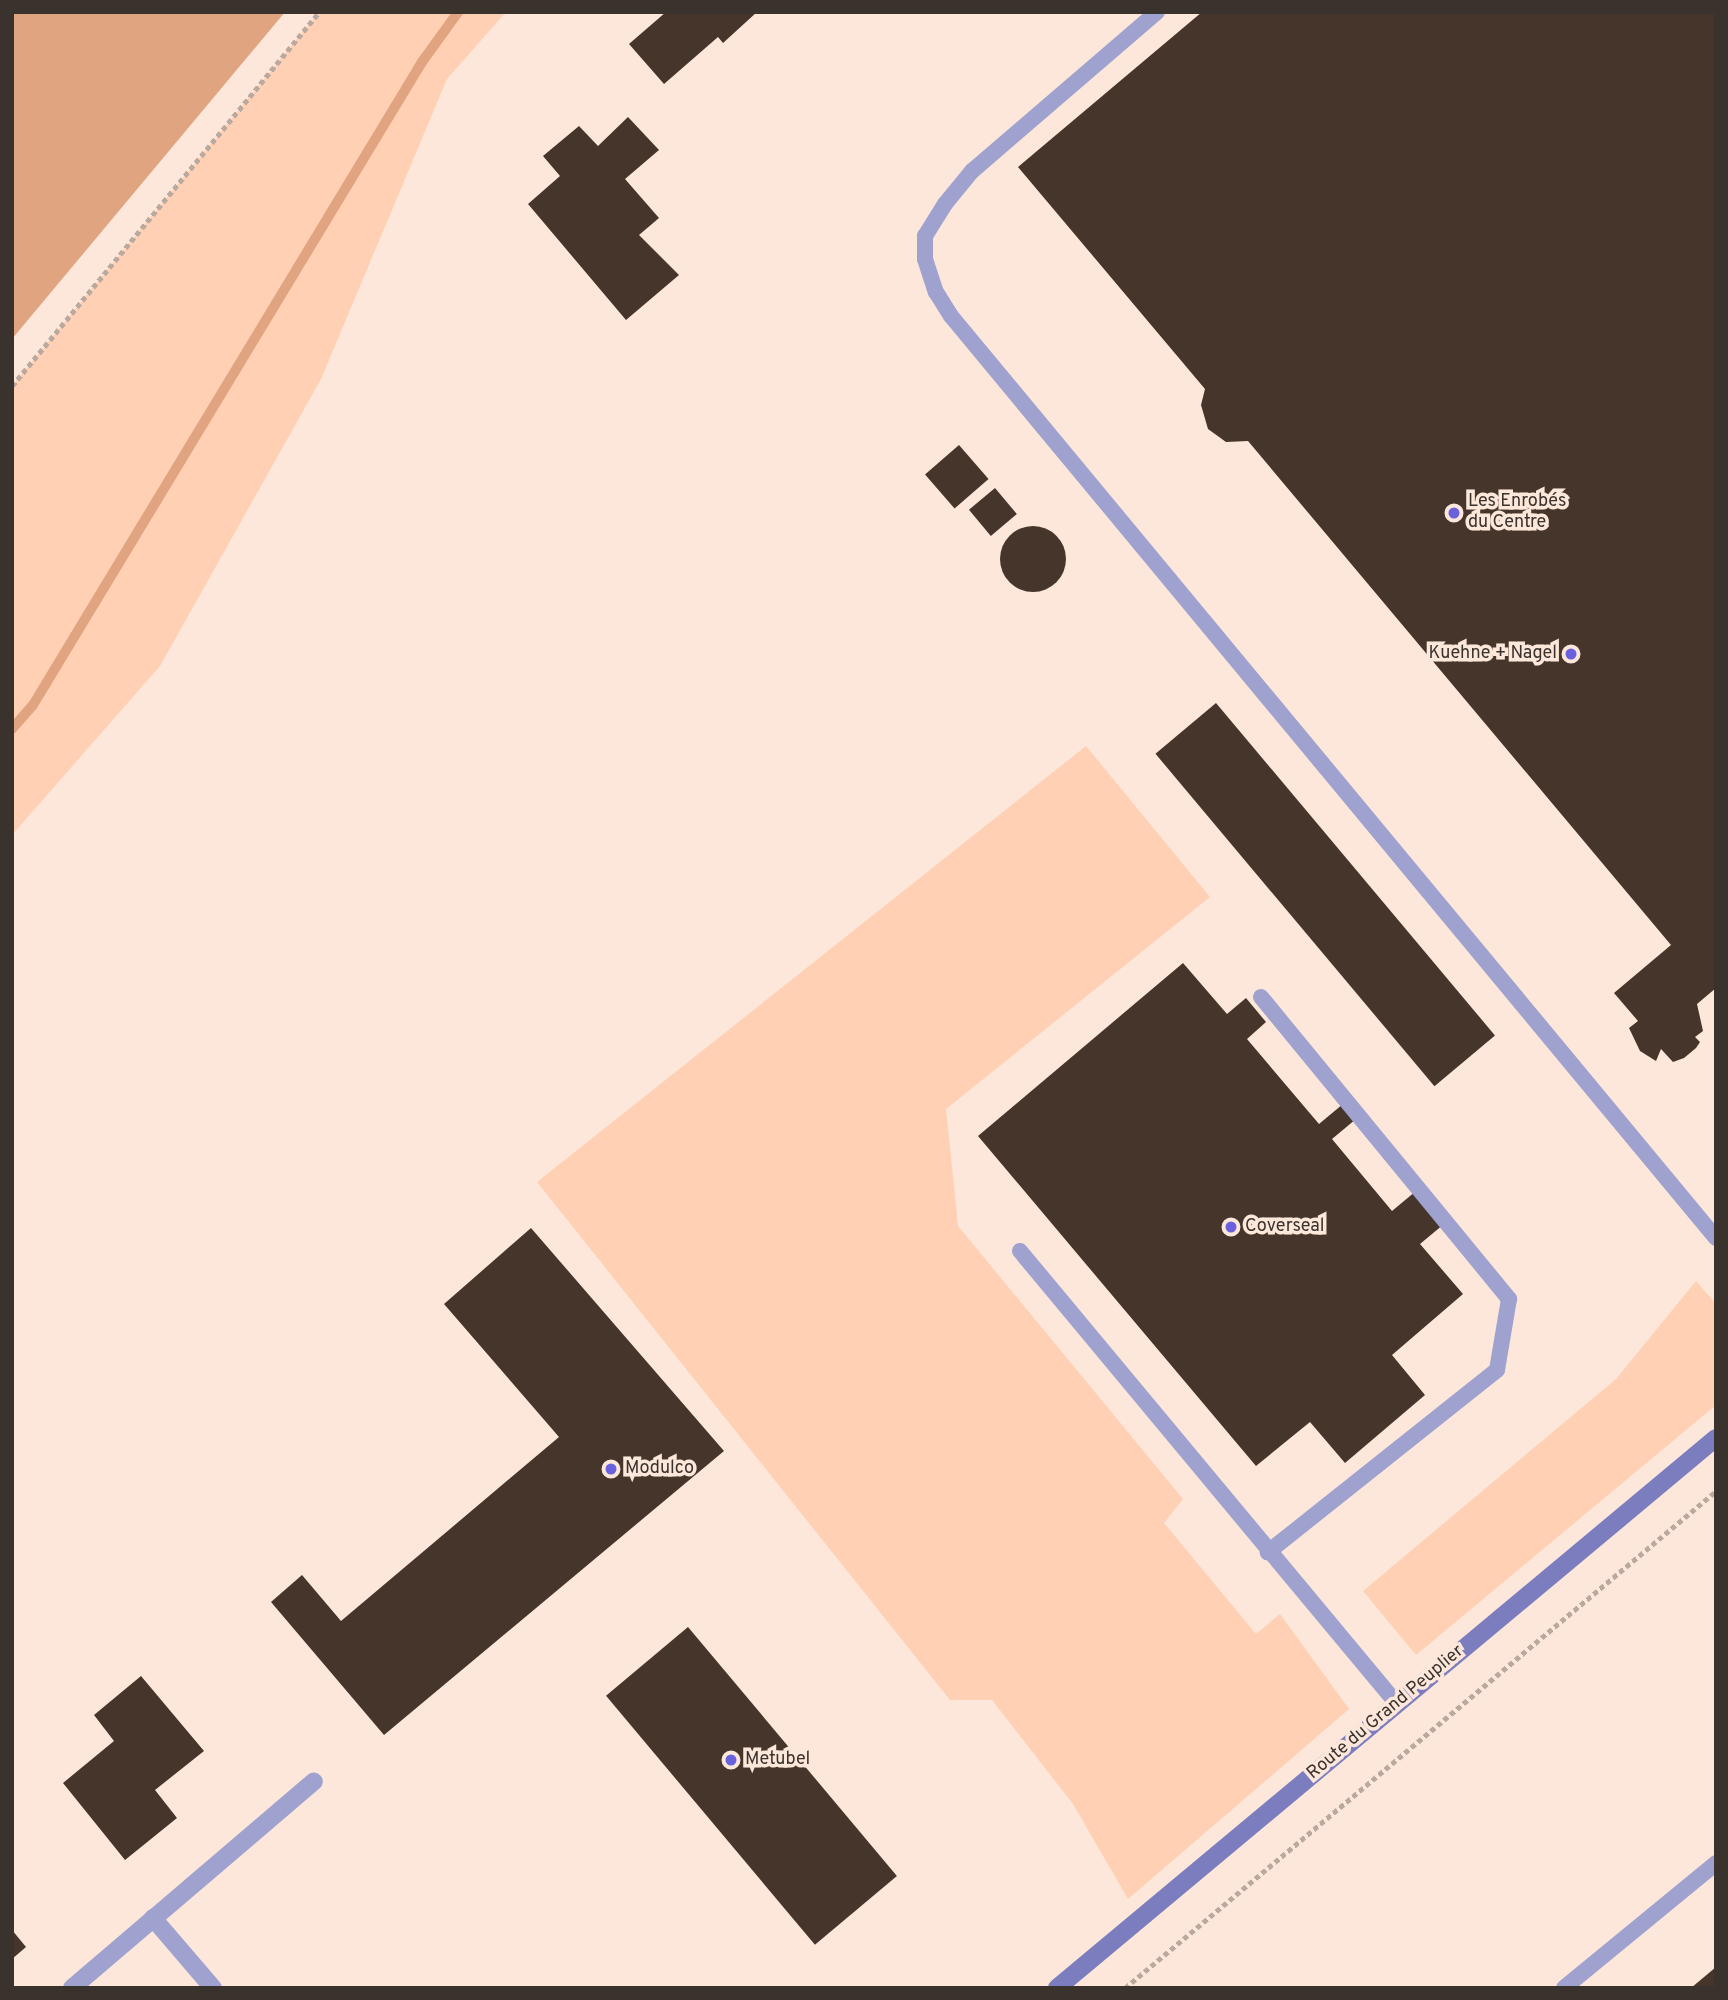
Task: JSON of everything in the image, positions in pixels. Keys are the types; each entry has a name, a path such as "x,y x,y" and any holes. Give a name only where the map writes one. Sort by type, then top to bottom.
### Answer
{"main road":[{"name":"Route du Grand Peuplier","path":"1063,1986 1716,1438"}],"street":[{"path":"72,1988 314,1781"},
{"path":"153,1918 213,1988"}],"lane":[{"path":"1157,12 972,171 945,204 925,236 925,259 936,292 976,347 1716,1238"},
{"path":"1261,997 1509,1299 1497,1370 1268,1552"},
{"path":"1020,1251 1397,1704"},
{"path":"1564,1988 1716,1863"}],"path":[{"path":"12,386 319,12"},
{"path":"1125,1988 1716,1492"}],"shaded area":[{"path":"12,12 285,12 12,339"},
{"path":"319,12 506,12 447,79 321,379 160,666 12,835 12,386"},
{"path":"1086,746 1210,897 946,1109 958,1226 1183,1499 1164,1523 1256,1634 1280,1614 1349,1709 1128,1899 1073,1804 992,1700 950,1700 537,1182"},
{"path":"1696,1281 1716,1304 1716,1405 1416,1655 1363,1591 1616,1379"}],"building":[{"path":"666,12 757,12 723,43 718,37 664,84 629,44"},
{"name":"Kuehne + Nagel","path":"1202,12 1716,12 1716,988 1697,1004 1703,1031 1695,1037 1700,1042 1696,1048 1684,1058 1673,1062 1661,1049 1656,1061 1640,1051 1629,1028 1638,1021 1614,993 1671,945 1248,441 1226,442 1208,429 1201,405 1205,389 1018,167"},
{"path":"628,117 659,150 625,179 659,218 639,235 679,275 626,320 528,204 560,176 543,156 579,126 598,146"},
{"path":"959,445 989,479 955,508 925,475"},
{"path":"995,488 1017,514 991,536 969,510"},
{"path":"1033,526 1046,529 1056,536 1063,546 1066,559 1063,572 1056,582 1046,589 1033,592 1020,589 1010,582 1003,572 1000,559 1003,546 1010,536 1020,529"},
{"path":"1216,703 1495,1035 1434,1086 1155,754"},
{"name":"Coverseal","path":"1183,963 1227,1014 1246,998 1266,1022 1247,1039 1319,1124 1343,1104 1356,1119 1332,1139 1392,1211 1416,1191 1444,1224 1420,1244 1463,1294 1392,1355 1425,1395 1345,1463 1310,1422 1256,1466 978,1136"},
{"name":"Modulco","path":"531,1228 724,1451 384,1735 271,1602 302,1575 341,1621 559,1437 444,1304"},
{"name":"Metubel","path":"688,1627 897,1876 815,1945 606,1696"},
{"path":"141,1676 204,1751 155,1790 177,1818 125,1860 63,1783 114,1741 94,1715"},
{"path":"12,1930 26,1947 12,1959"},
{"path":"1716,1967 1716,1988 1691,1988"}],"waterway":[{"path":"12,729 33,705 422,62 458,12"}],"place":[{"name":"Les Enrobés du Centre","path":"1454,513"},
{"name":"Kuehne + Nagel","path":"1571,654"},
{"name":"Coverseal","path":"1231,1227"},
{"name":"Modulco","path":"611,1469"},
{"name":"Metubel","path":"731,1760"}]}
